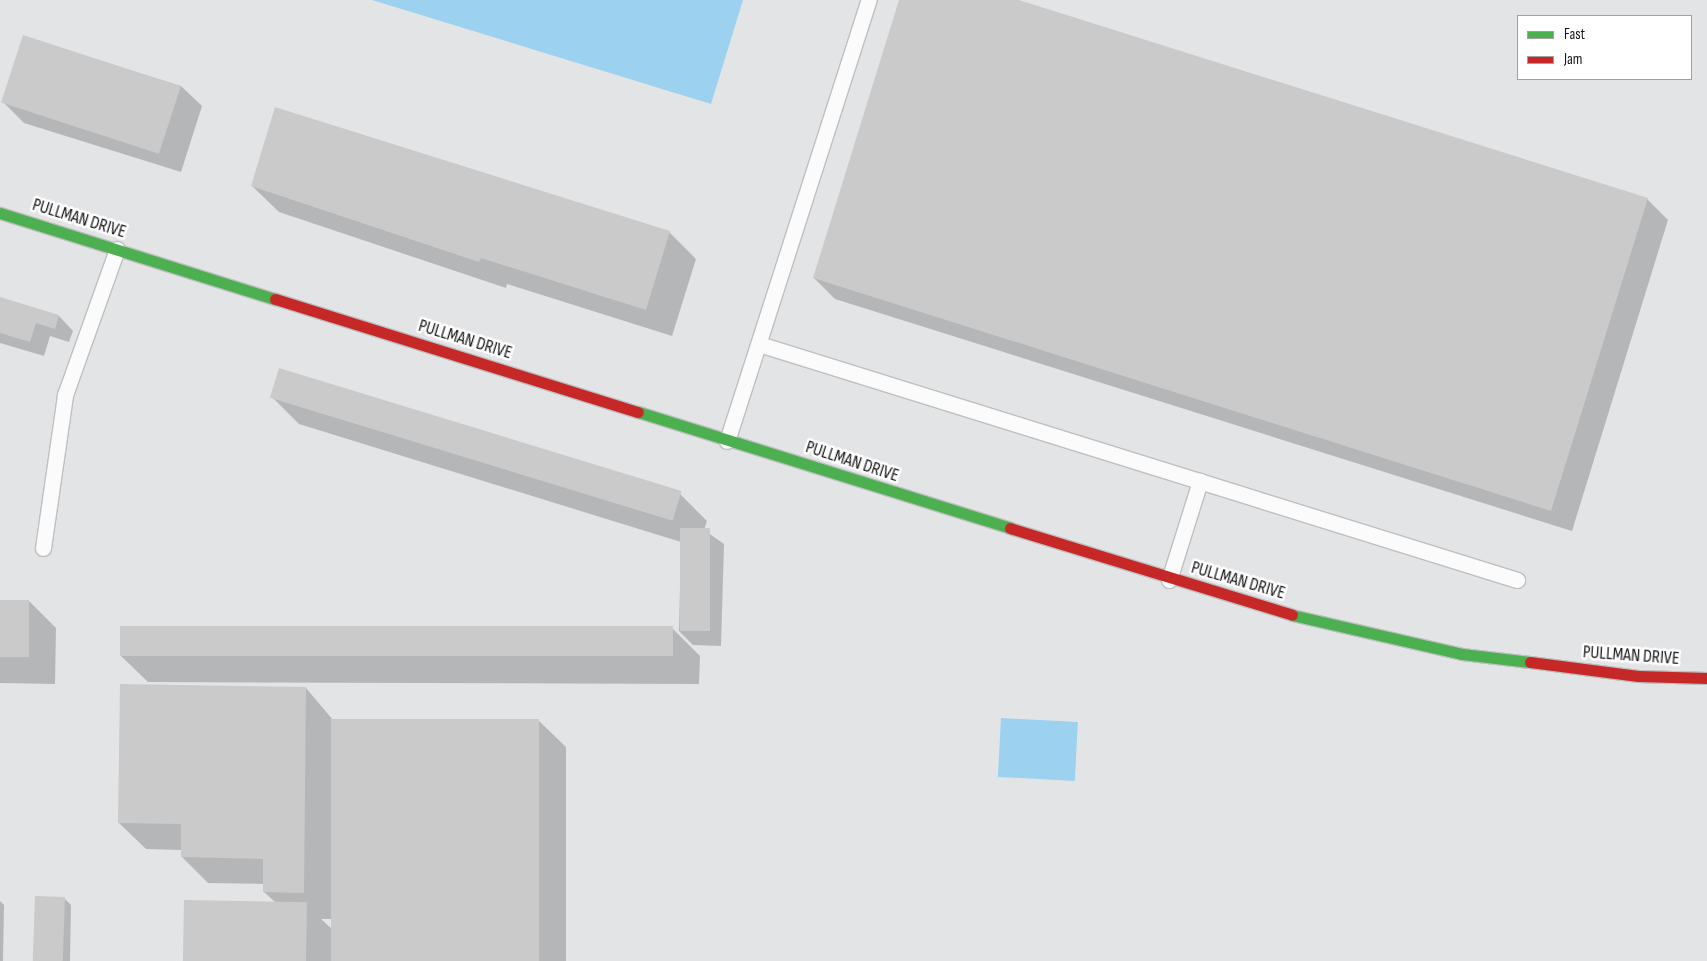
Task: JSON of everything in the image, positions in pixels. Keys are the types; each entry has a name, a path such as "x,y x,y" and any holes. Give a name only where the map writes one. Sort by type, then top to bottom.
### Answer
{"street":[{"name":"PULLMAN DRIVE","path":"0,212 1169,580 1281,612 1462,654 1629,675 1707,678"}],"lane":[{"path":"728,441 869,0"},
{"path":"43,548 65,395 117,249"},
{"path":"759,344 1517,580"},
{"path":"1169,580 1200,481"}],"water":[{"path":"372,0 743,0 711,104"},
{"path":"1001,718 1078,722 1075,781 998,777"}],"building":[{"path":"899,0 1019,0 1648,198 1551,511 813,278"},
{"path":"23,35 181,86 159,154 1,103"},
{"path":"275,107 670,231 646,310 481,258 479,262 251,186"},
{"path":"0,297 59,315 55,329 36,323 30,342 0,333"},
{"path":"279,368 682,491 673,521 270,398"},
{"path":"680,528 710,528 710,631 680,631"},
{"path":"0,600 29,600 29,657 0,657"},
{"path":"120,626 673,626 673,656 120,656"},
{"path":"120,684 306,687 304,893 263,892 263,859 181,857 181,824 118,823"},
{"path":"331,719 539,719 539,961 331,961"},
{"path":"35,896 65,897 63,961 33,961"},
{"path":"184,900 307,902 306,961 183,961"}],"traffic: fast":[{"path":"0,213 275,299"},
{"path":"638,412 1010,528"},
{"path":"1292,615 1462,654 1530,662"}],"traffic: jam":[{"path":"275,299 638,412"},
{"path":"1010,528 1292,615"},
{"path":"1530,662 1638,676 1707,678"}]}
